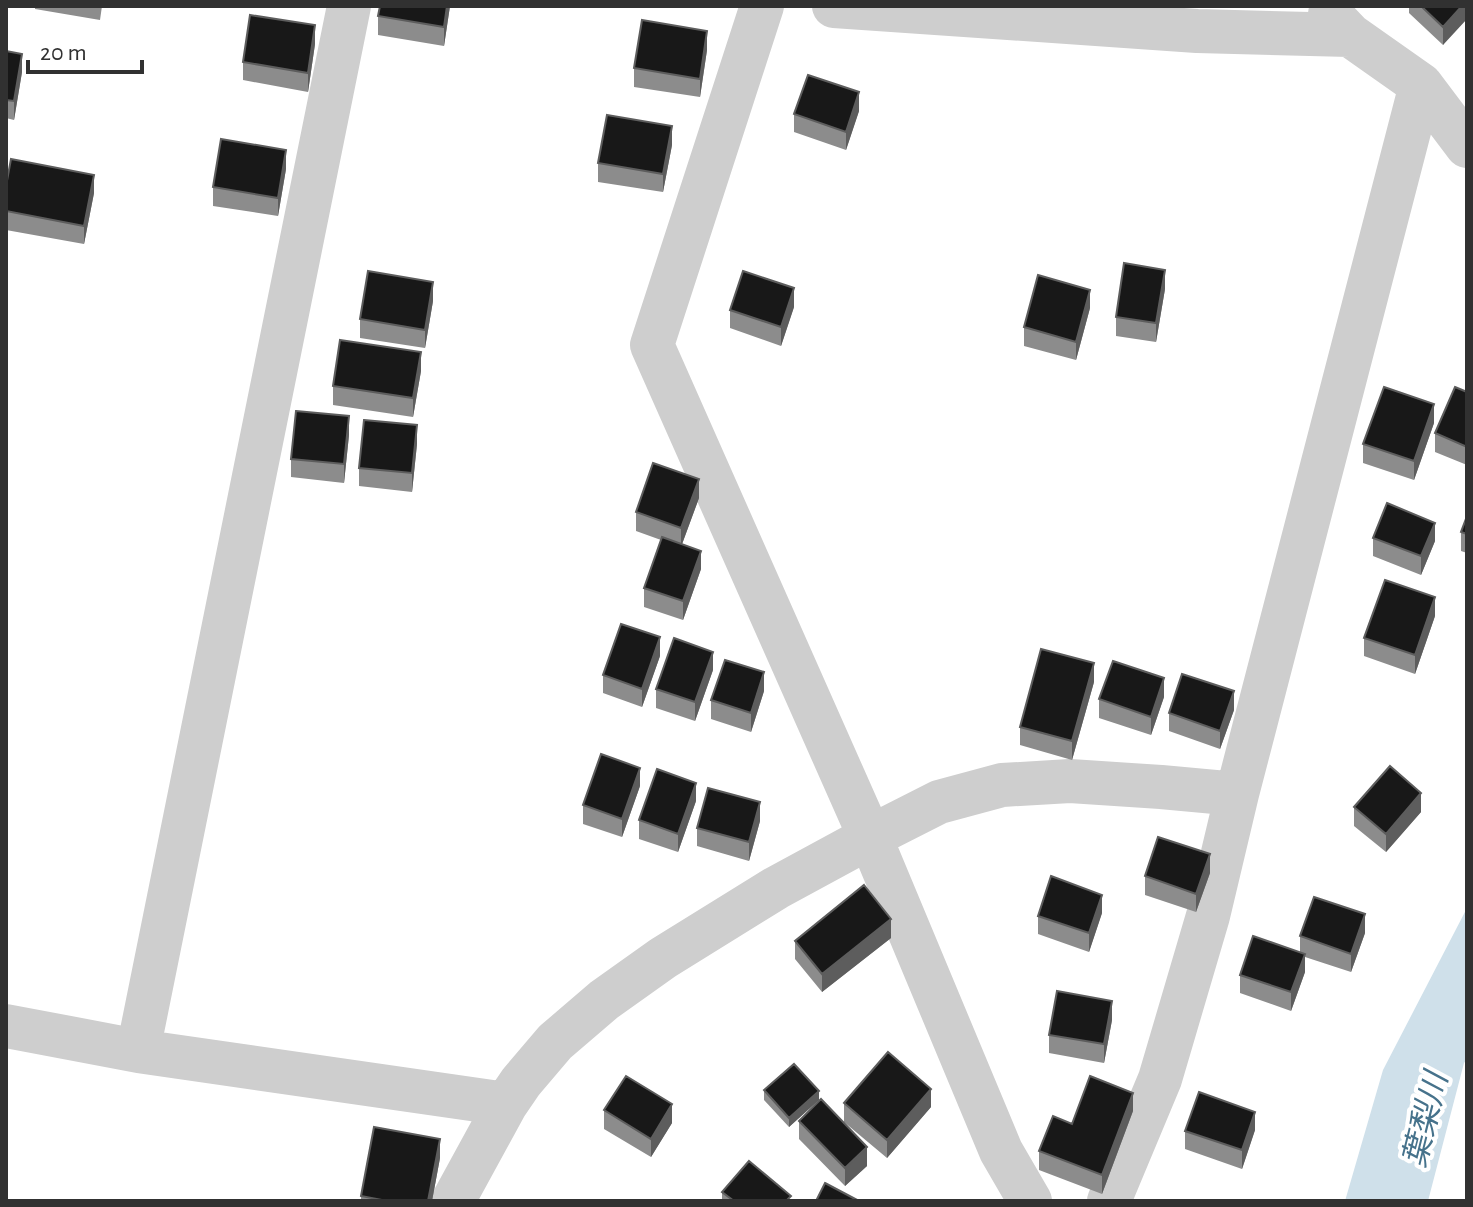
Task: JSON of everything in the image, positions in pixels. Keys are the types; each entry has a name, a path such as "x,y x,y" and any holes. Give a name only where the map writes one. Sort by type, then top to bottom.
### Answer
{"street":[{"path":"138,1051 349,6"},
{"path":"762,6 652,345 870,837 1001,1151 1030,1201"},
{"path":"834,6 1197,31 1336,21 1421,85 1467,146"},
{"path":"1109,1201 1160,1079 1208,916 1421,85"},
{"path":"453,1201 506,1104 555,1042 604,1000 663,958 776,888 870,837 939,802 1002,785 1070,781 1237,794"},
{"path":"6,1026 138,1051 506,1104"}],"water":[{"name":"葉梨川","path":"1467,908 1467,1059 1428,1201 1345,1201 1383,1070"}],"building":[{"path":"380,6 447,6 444,27 378,16"},
{"path":"1421,6 1462,6 1443,27"},
{"path":"250,15 315,25 308,73 243,62"},
{"path":"642,20 707,31 700,79 634,68"},
{"path":"6,51 22,54 14,101 6,100"},
{"path":"808,75 859,92 846,132 794,114"},
{"path":"607,115 672,126 663,174 598,163"},
{"path":"221,139 286,150 278,198 213,187"},
{"path":"11,159 94,175 84,226 6,211"},
{"path":"1124,263 1165,270 1156,323 1116,317"},
{"path":"368,271 433,282 425,330 360,319"},
{"path":"743,271 794,288 781,327 730,310"},
{"path":"1038,275 1090,290 1076,342 1024,327"},
{"path":"340,340 421,352 413,398 333,386"},
{"path":"1384,387 1434,404 1414,461 1363,444"},
{"path":"1455,387 1467,392 1467,447 1435,433"},
{"path":"296,411 349,416 344,464 291,459"},
{"path":"364,420 417,425 412,473 359,468"},
{"path":"653,463 699,479 681,528 636,512"},
{"path":"1387,503 1435,523 1421,556 1373,538"},
{"path":"1467,516 1467,534 1461,532"},
{"path":"662,537 701,551 683,601 644,588"},
{"path":"1385,580 1435,597 1415,655 1364,638"},
{"path":"621,624 660,637 642,689 603,675"},
{"path":"674,638 713,652 695,702 656,689"},
{"path":"1041,649 1094,663 1072,741 1020,727"},
{"path":"725,660 764,672 751,713 711,700"},
{"path":"1113,661 1164,678 1151,717 1099,699"},
{"path":"1182,674 1234,691 1220,731 1169,713"},
{"path":"601,754 640,768 622,819 583,805"},
{"path":"1390,766 1421,793 1386,834 1354,807"},
{"path":"657,769 696,783 678,834 639,820"},
{"path":"708,788 760,802 749,842 697,828"},
{"path":"1158,837 1210,854 1196,894 1145,876"},
{"path":"1051,876 1102,895 1089,933 1038,916"},
{"path":"864,885 891,919 822,974 795,941"},
{"path":"1314,897 1365,914 1351,954 1300,936"},
{"path":"1253,936 1305,954 1291,992 1240,975"},
{"path":"1057,991 1112,1001 1104,1044 1049,1035"},
{"path":"888,1052 931,1089 887,1140 844,1103"},
{"path":"794,1064 819,1091 789,1118 764,1090"},
{"path":"626,1076 672,1104 651,1139 604,1110"},
{"path":"1090,1076 1133,1093 1102,1175 1039,1151 1053,1116 1072,1124"},
{"path":"1199,1092 1255,1112 1242,1150 1185,1131"},
{"path":"821,1099 867,1147 845,1168 799,1121"},
{"path":"374,1127 440,1139 428,1201 387,1201 361,1196"},
{"path":"749,1161 791,1196 786,1201 734,1201 722,1192"},
{"path":"825,1183 859,1201 816,1201"}]}
